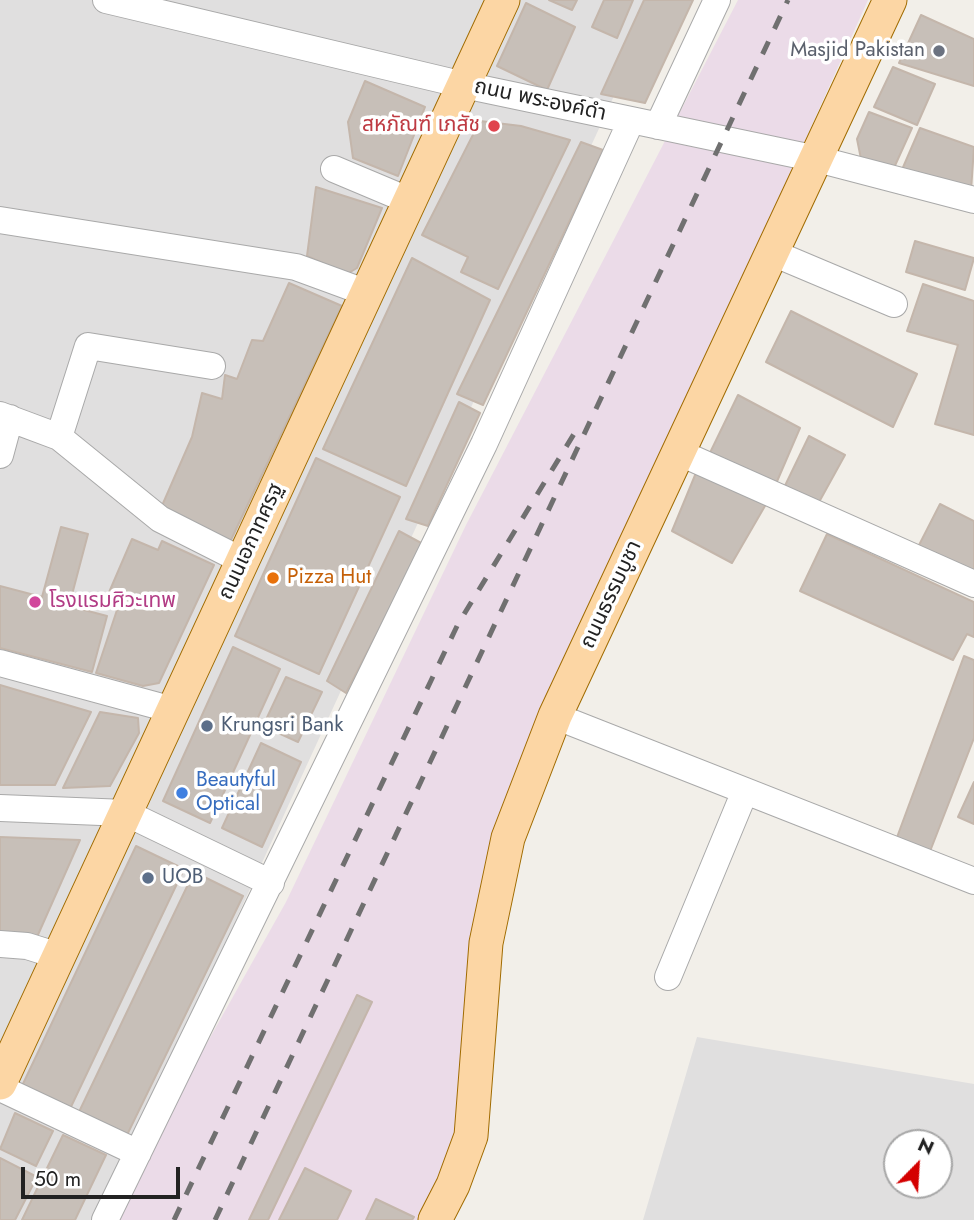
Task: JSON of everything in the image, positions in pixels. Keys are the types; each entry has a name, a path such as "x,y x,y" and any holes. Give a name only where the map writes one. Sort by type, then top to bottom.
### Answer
{"main road":[{"name":"ถนนเอกาทศรฐ","path":"0,1086 503,0"},
{"name":"ถนนธรรมบูชา","path":"435,1220 453,1185 471,1136 486,943 508,838 555,716 890,0"}],"street":[{"name":"ถนน พระองค์ดำ","path":"106,0 464,85 817,159 974,200"},
{"path":"658,126 718,0"},
{"path":"104,1220 484,444 631,121"},
{"path":"334,169 410,201"},
{"path":"0,220 296,267 367,293"},
{"path":"773,253 894,304"},
{"path":"59,437 88,346 212,366"},
{"path":"0,455 5,416 59,437 160,519 243,561"},
{"path":"678,452 974,584"},
{"path":"0,663 173,710"},
{"path":"555,716 974,881"},
{"path":"668,977 745,791"},
{"path":"0,808 125,813 271,883"},
{"path":"0,944 27,946 59,956"},
{"path":"0,1086 138,1153"}],"shaded area":[{"path":"0,0 658,0 98,1220 0,1220"},
{"path":"738,0 868,0 693,390 496,852 463,1101 452,1154 424,1220 108,1220 286,902 466,525"},
{"path":"697,1037 974,1084 974,1220 643,1220"}],"building":[{"path":"549,0 577,0 572,10"},
{"path":"604,0 633,0 617,38 592,27"},
{"path":"644,0 693,0 645,103 601,94"},
{"path":"526,3 575,27 547,90 497,66"},
{"name":"Masjid Pakistan","path":"921,15 974,39 974,86 899,63"},
{"path":"893,67 935,84 917,125 874,107"},
{"path":"365,81 425,107 398,176 353,158 348,122"},
{"path":"869,112 912,128 893,170 861,159 857,139"},
{"path":"480,121 521,126 570,140 498,289 461,272 468,257 422,235"},
{"path":"920,128 974,147 971,191 901,172"},
{"path":"581,142 603,150 483,405 457,394"},
{"path":"316,187 382,208 357,268 347,274 307,256"},
{"path":"915,241 974,258 965,290 906,272"},
{"path":"412,258 490,300 406,486 323,449"},
{"path":"289,283 342,306 230,542 161,508 192,437 202,393 222,399 225,375 237,379 252,340 263,341"},
{"path":"923,284 974,301 974,435 935,424 958,345 907,331"},
{"path":"791,311 917,374 893,427 766,362"},
{"path":"738,395 800,428 772,493 706,461"},
{"path":"459,402 480,413 428,526 406,519"},
{"path":"809,436 845,455 813,513 780,496"},
{"path":"316,458 400,497 319,674 235,636"},
{"path":"698,468 769,499 732,563 672,531"},
{"path":"940,504 974,521 974,571 917,549"},
{"name":"โรงแรมศิวะเทพ","path":"61,527 88,534 69,606 107,616 92,672 0,648 0,586 42,597"},
{"path":"399,531 423,544 346,693 327,681"},
{"path":"827,534 974,602 974,637 967,634 953,660 800,591"},
{"path":"132,539 158,550 162,541 214,565 159,683 143,686 96,673 117,610 104,604"},
{"path":"233,647 280,669 210,823 163,801"},
{"path":"964,656 974,660 974,738 929,854 896,840"},
{"path":"286,677 322,692 298,742 263,726"},
{"path":"0,685 91,712 55,785 0,785"},
{"path":"100,712 138,718 139,733 110,786 63,788"},
{"path":"261,743 301,762 262,847 222,828"},
{"path":"974,782 974,824 958,817"},
{"path":"0,837 80,840 37,937 0,933"},
{"path":"136,846 184,869 69,1111 21,1088"},
{"path":"194,872 243,896 126,1137 78,1114"},
{"path":"357,995 372,1002 268,1220 249,1220"},
{"path":"15,1113 53,1131 36,1166 0,1149"},
{"path":"63,1135 106,1155 75,1220 22,1220"},
{"path":"0,1158 37,1177 15,1220 0,1220"},
{"path":"305,1168 351,1191 337,1220 279,1220"},
{"path":"376,1199 414,1217 412,1220 366,1220"}],"railway":[{"path":"215,1220 788,0"},
{"path":"174,1220 458,624 577,429"}],"place":[{"name":"Masjid Pakistan","path":"939,51"},
{"name":"สหภัณฑ์ เภสัช","path":"494,126"},
{"name":"Pizza Hut","path":"273,578"},
{"name":"โรงแรมศิวะเทพ","path":"35,602"},
{"name":"Krungsri Bank","path":"207,726"},
{"name":"Beautyful Optical","path":"182,793"},
{"name":"UOB","path":"148,878"}]}
